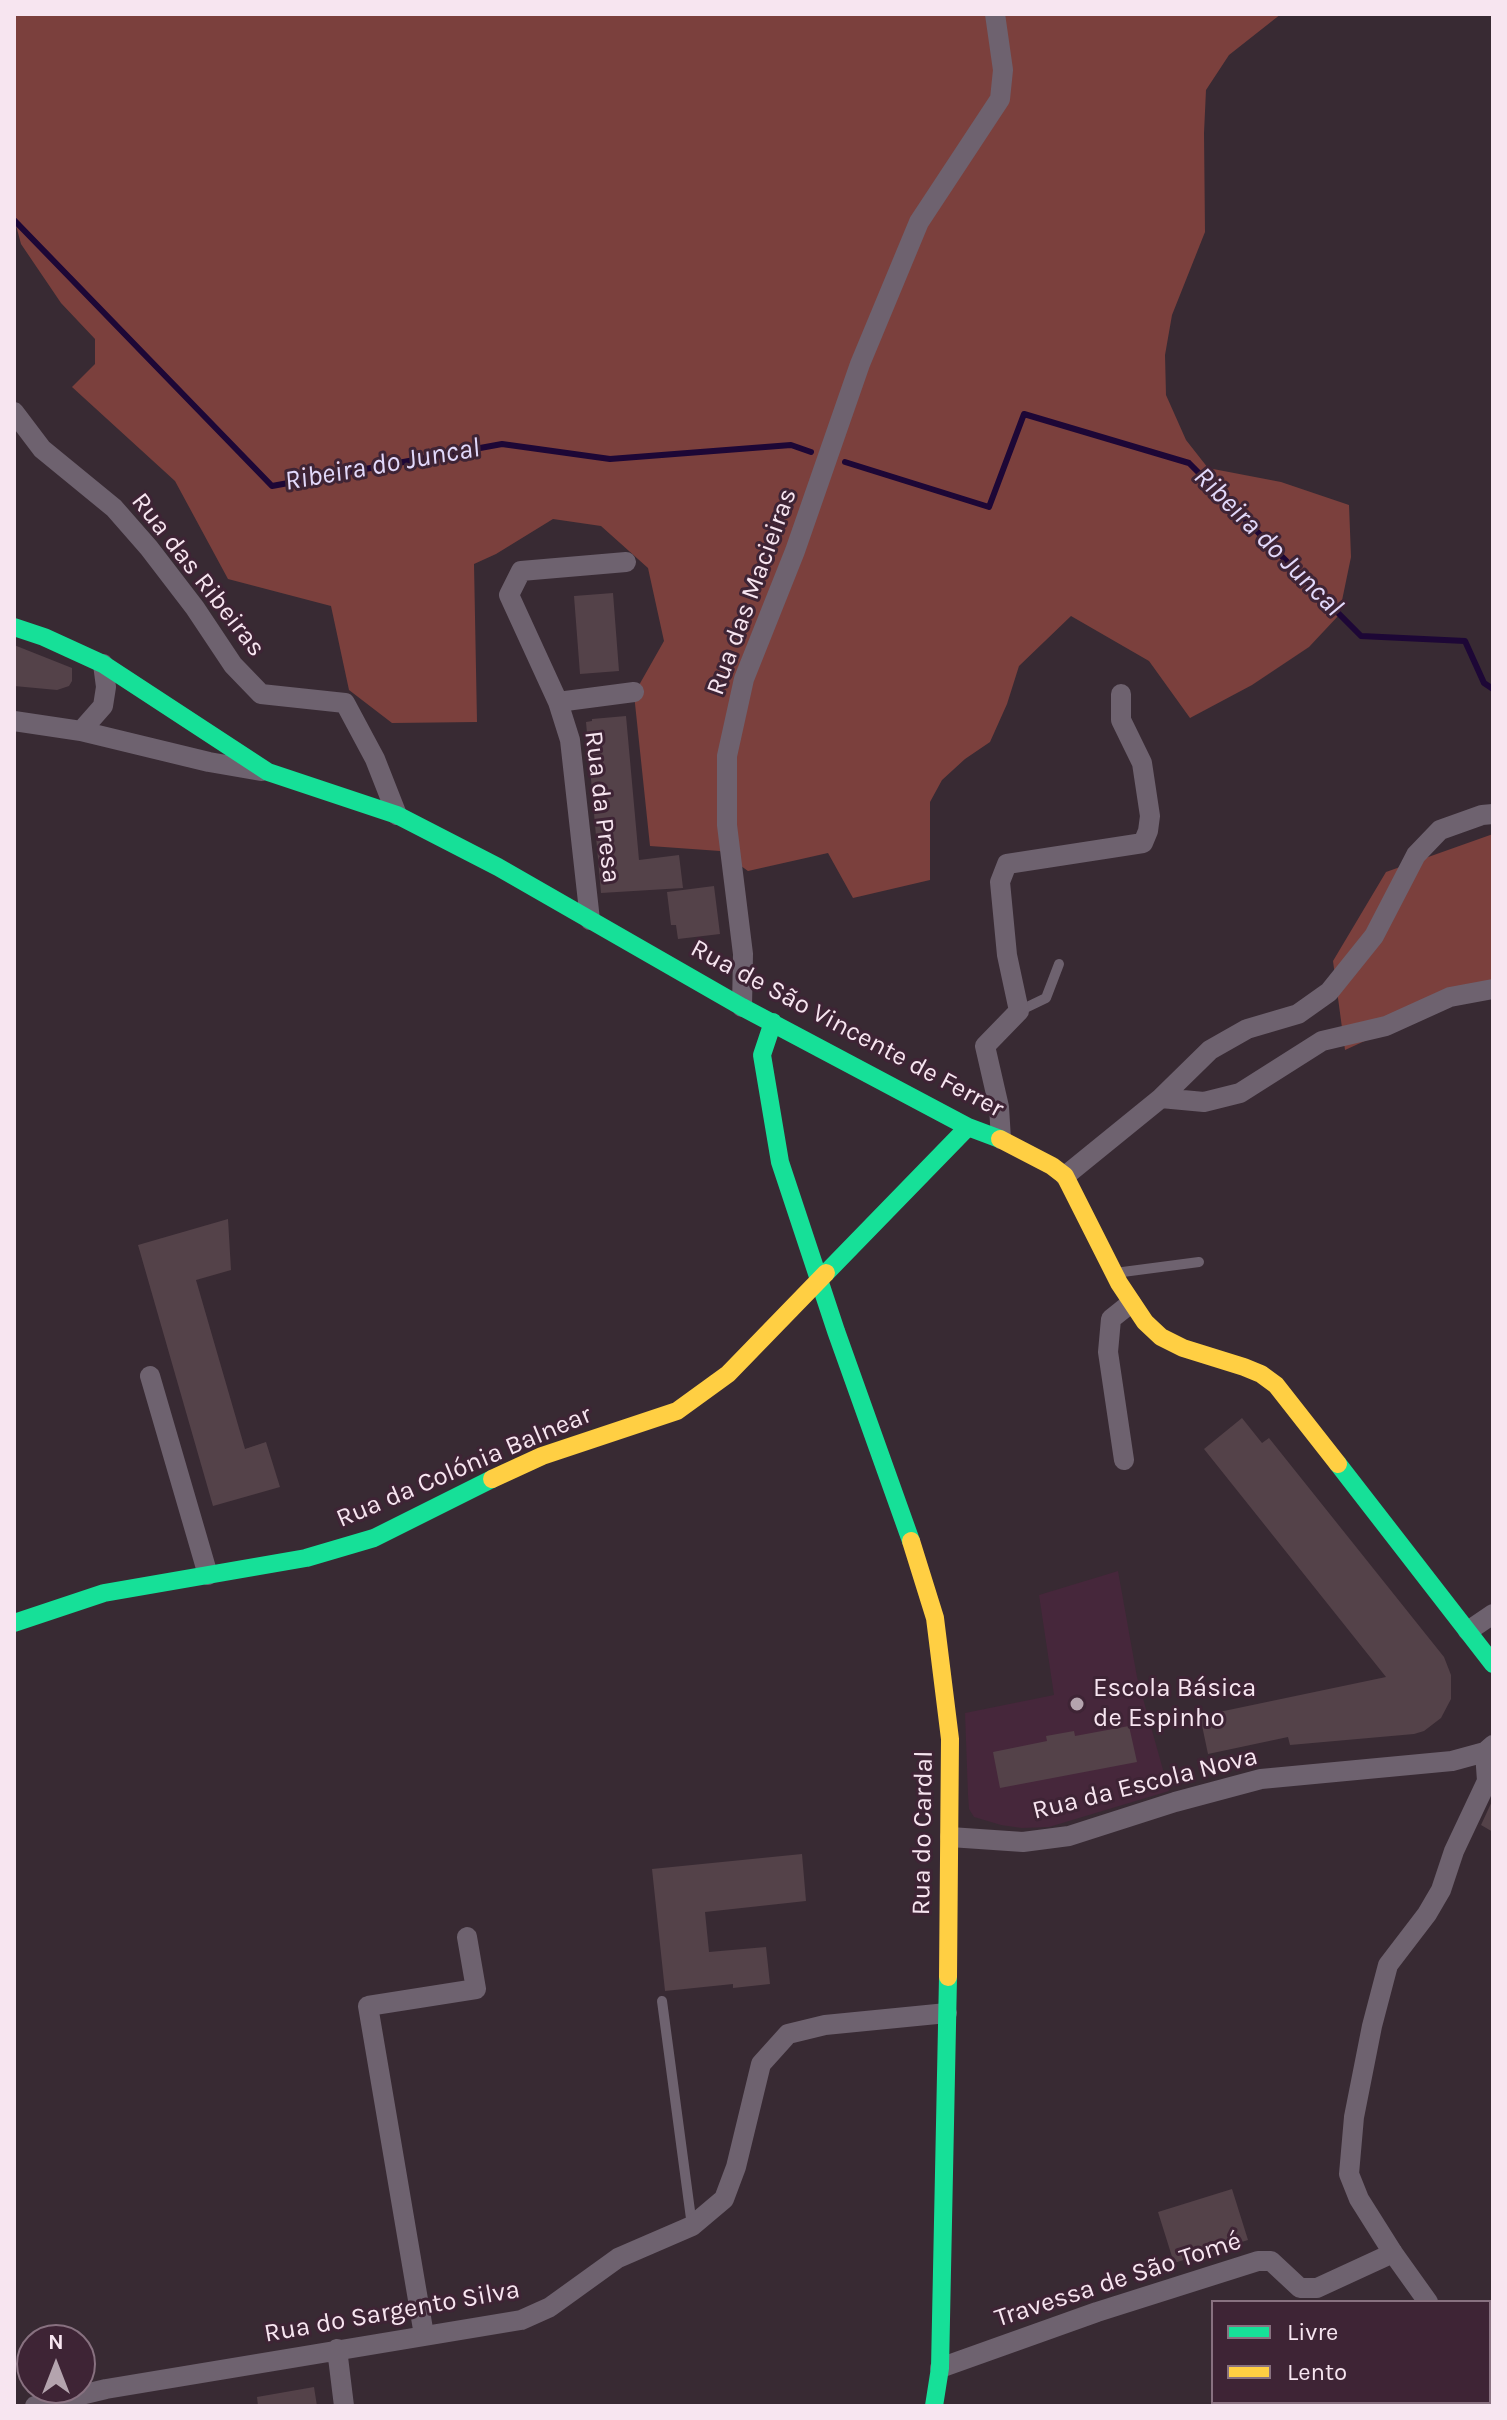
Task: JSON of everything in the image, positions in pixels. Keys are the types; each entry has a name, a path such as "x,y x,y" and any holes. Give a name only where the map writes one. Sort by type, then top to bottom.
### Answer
{"street":[{"name":"Rua das Macieiras","path":"742,1007 743,954 727,825 727,756 744,679 795,551 860,364 919,222 1000,99 1003,70 995,14"},
{"name":"Rua das Ribeiras","path":"14,412 42,449 114,508 195,608 233,665 261,694 345,703 375,759 397,815"},
{"name":"Rua da Presa","path":"590,920 570,740 558,702 509,595 521,571 626,562"},
{"name":"Rua de São Vincente de Ferrer","path":"14,627 103,664 268,772 397,815 498,867 742,1007 968,1127 1001,1139 1065,1176"},
{"path":"81,731 103,706 106,687 103,664"},
{"name":"Rua da Presa","path":"558,702 634,692"},
{"path":"1001,1139 999,1107 985,1046 1019,1011 1007,955 1000,882 1007,864 1143,843 1150,816 1142,763 1121,720 1121,694"},
{"path":"14,721 81,731 209,762 268,772"},
{"path":"1493,814 1440,830 1416,855 1374,936 1329,992 1298,1014 1247,1029 1210,1050 1161,1098 1065,1176 1113,1273 1145,1322 1161,1337 1183,1348 1261,1374 1276,1385 1493,1664"},
{"path":"1161,1098 1204,1102 1240,1093 1322,1041 1386,1026 1450,997 1493,989"},
{"name":"Rua do Cardal","path":"773,1022 762,1055 780,1162 836,1331 903,1514 935,1618 950,1739 940,2368 934,2406"},
{"name":"Rua da Colónia Balnear","path":"14,1623 104,1593 306,1558 374,1538 542,1456 677,1411 728,1374 968,1127"},
{"path":"1124,1460 1108,1352 1111,1319 1131,1303"},
{"path":"150,1376 208,1575"},
{"path":"1468,1631 1493,1614"},
{"path":"1427,2300 1359,2199 1349,2174 1354,2117 1388,1965 1427,1914 1441,1890 1454,1851 1487,1781 1489,1748"},
{"name":"Rua da Escola Nova","path":"950,1837 1023,1842 1069,1836 1175,1802 1261,1779 1452,1761 1489,1748"},
{"path":"424,2335 368,2006 476,1989 467,1937"},
{"name":"Rua do Sargento Silva","path":"35,2406 106,2389 521,2320 550,2307 618,2258 692,2226 724,2199 736,2167 761,2064 788,2034 825,2025 947,2013"},
{"name":"Travessa de São Tomé","path":"940,2368 1097,2312 1258,2261 1271,2261 1309,2295 1317,2288 1393,2253"},
{"path":"337,2349 344,2406"}],"lane":[{"path":"1019,1011 1046,998 1059,964"},
{"path":"1113,1273 1199,1262"},
{"path":"662,2001 692,2226"}],"shaded area":[{"path":"14,14 1281,14 1229,55 1206,90 1205,232 1172,315 1165,355 1166,395 1186,440 1208,468 1281,482 1349,505 1351,557 1339,615 1309,647 1252,685 1190,718 1149,661 1071,616 1019,666 990,742 942,780 930,802 930,880 853,898 828,853 748,871 720,851 650,846 634,694 664,641 648,568 601,526 553,519 474,564 477,722 392,723 349,690 331,606 228,579 175,481 72,387 95,364 95,339 61,303 21,244 14,218"},
{"path":"1493,834 1493,994 1435,1009 1345,1050 1333,961 1386,872"},
{"name":"Escola Básica de Espinho","path":"1118,1571 1137,1677 1169,1791 1049,1827 1022,1828 974,1817 969,1809 965,1713 1054,1695 1039,1595"}],"building":[{"path":"613,593 619,671 580,674 574,596"},
{"path":"14,645 72,668 69,686 57,690 14,686"},
{"path":"626,716 639,860 679,855 683,888 601,893 586,722"},
{"path":"714,886 720,934 678,939 676,925 671,925 667,892"},
{"path":"228,1219 231,1270 196,1280 245,1449 266,1442 280,1487 213,1506 138,1245"},
{"path":"1242,1418 1262,1443 1269,1438 1444,1657 1451,1675 1451,1699 1441,1718 1424,1731 1290,1745 1288,1737 1208,1754 1200,1716 1386,1677 1204,1449"},
{"path":"1129,1726 1137,1762 1000,1788 993,1752 1047,1741 1046,1736 1074,1731 1075,1736"},
{"path":"1493,1799 1493,1832 1481,1825"},
{"path":"802,1854 806,1901 705,1912 709,1952 766,1947 770,1984 733,1988 733,1984 665,1991 652,1869"},
{"path":"1232,2189 1248,2240 1174,2263 1158,2212"},
{"path":"314,2387 317,2406 258,2406 257,2397"}],"waterway":[{"name":"Ribeira do Juncal","path":"14,220 272,486 502,444 610,459 791,445 811,452"},
{"name":"Ribeira do Juncal","path":"845,462 989,507 1024,414 1189,463 1361,636 1465,641 1484,683 1493,689"}],"traffic: fast":[{"path":"14,627 103,664 268,772 397,815 498,867 742,1007 968,1127 1000,1139"},
{"path":"773,1022 762,1055 780,1162 911,1541"},
{"path":"826,1273 968,1127"},
{"path":"1338,1464 1493,1664"},
{"path":"14,1623 104,1593 306,1558 374,1538 492,1479"},
{"path":"934,2406 940,2368 948,1977"}],"traffic: slow":[{"path":"1000,1139 1065,1176 1119,1283 1145,1322 1161,1337 1183,1348 1244,1367 1276,1385 1338,1464"},
{"path":"492,1479 542,1456 677,1411 728,1374 826,1273"},
{"path":"911,1541 935,1618 950,1739 948,1977"}],"place":[{"name":"Escola Básica de Espinho","path":"1077,1704"}]}
